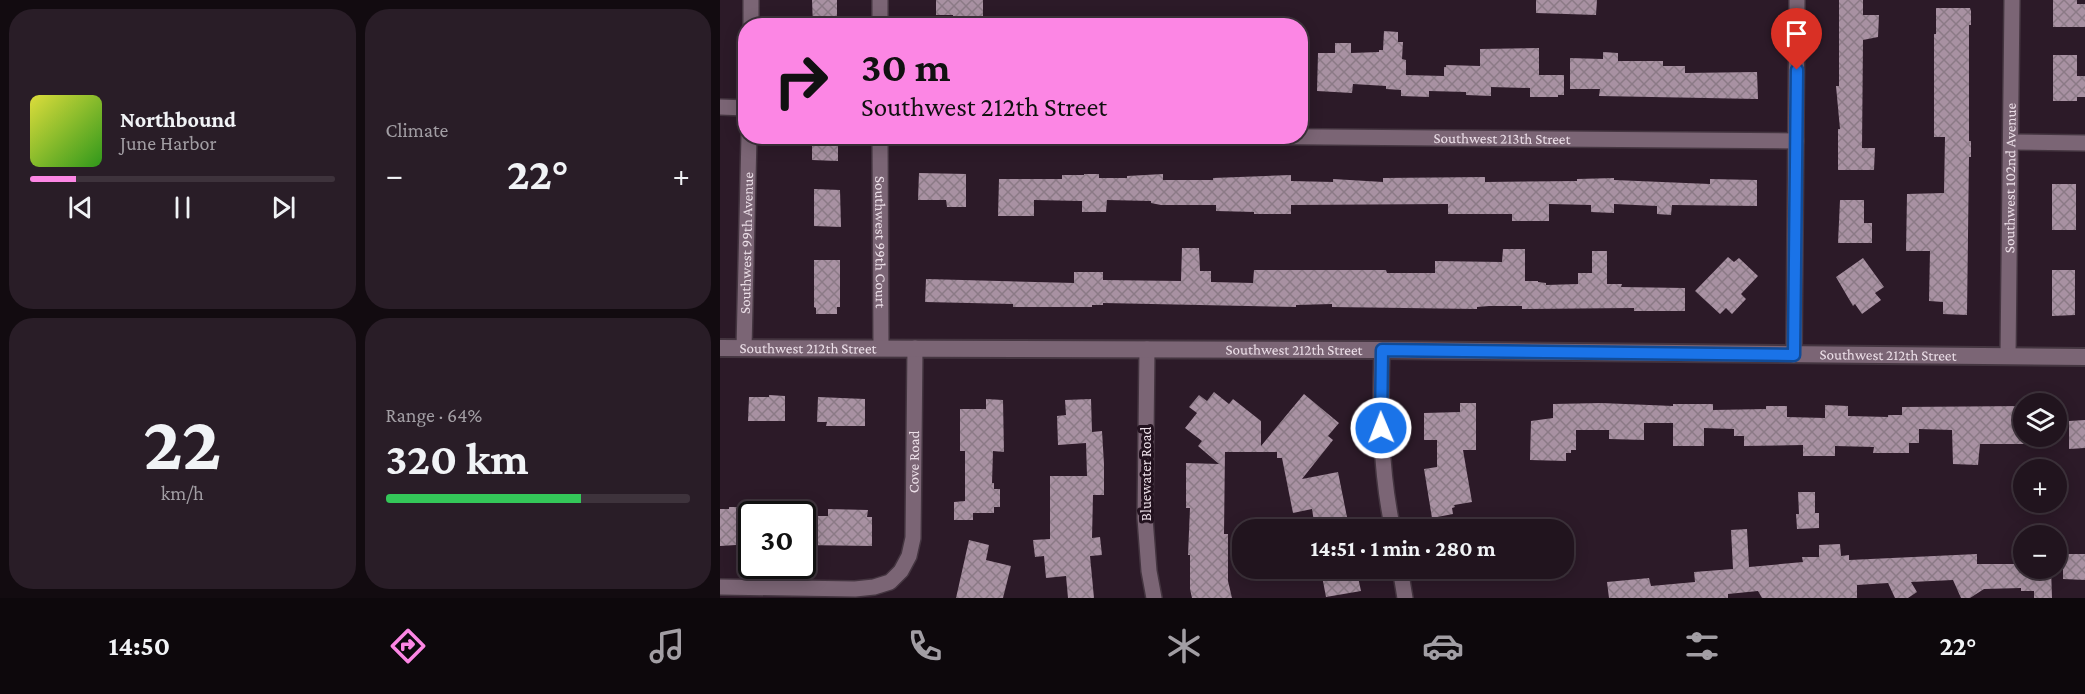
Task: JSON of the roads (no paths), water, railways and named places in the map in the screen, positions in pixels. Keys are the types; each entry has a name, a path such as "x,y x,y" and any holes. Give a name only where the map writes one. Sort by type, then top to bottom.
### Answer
{"street":[{"path":"751,0 751,18"},
{"path":"880,0 880,18"},
{"path":"1794,355 1797,0"},
{"name":"Southwest 102nd Avenue","path":"2008,356 2012,0"},
{"path":"720,107 738,108"},
{"name":"Southwest 213th Street","path":"1308,137 1796,141"},
{"path":"2011,142 2085,143"},
{"name":"Southwest 99th Avenue","path":"744,348 749,144"},
{"name":"Southwest 99th Court","path":"880,144 881,348"},
{"name":"Southwest 212th Street","path":"720,348 1382,350 2085,357"},
{"name":"Cove Road","path":"720,587 865,589 890,582 901,571 909,556 913,538 915,348"},
{"name":"Bluewater Road","path":"1147,349 1146,530 1149,571 1154,598"},
{"path":"1382,350 1382,461 1391,519"},
{"path":"1402,579 1406,598"}]}
